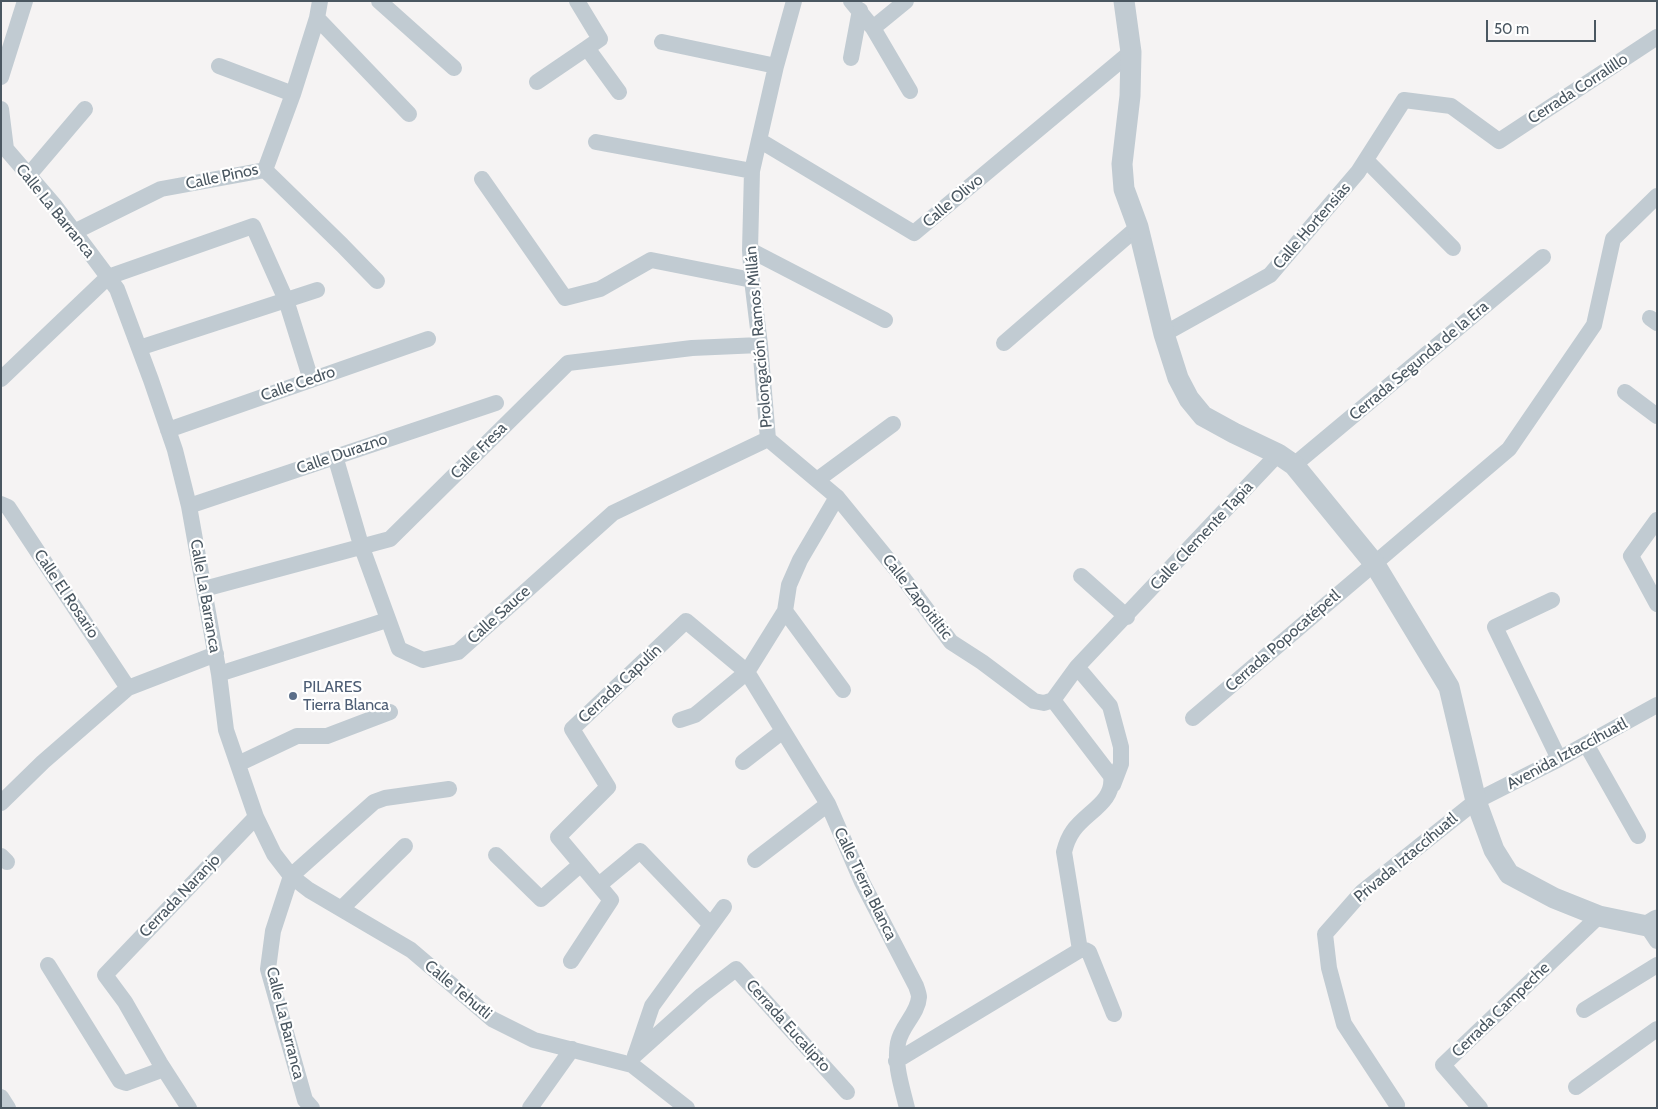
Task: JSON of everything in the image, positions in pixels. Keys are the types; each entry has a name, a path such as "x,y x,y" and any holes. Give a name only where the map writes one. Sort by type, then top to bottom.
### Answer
{"street":[{"path":"1,77 25,1"},
{"name":"Calle Pinos","path":"74,232 161,189 265,170 293,94 317,18 320,1"},
{"path":"379,1 454,68"},
{"path":"577,1 594,43 619,92"},
{"name":"Prolongación Ramos Millán","path":"768,439 750,250 752,171 776,66 794,1"},
{"path":"873,28 906,1"},
{"path":"1124,1 1131,52 1130,96 1122,164 1124,188 1138,227 1164,334 1178,378 1185,392 1204,416 1286,460 1374,564 1449,687 1476,801 1494,850 1509,874 1554,898 1599,916 1653,929"},
{"path":"856,6 873,28 910,91"},
{"path":"851,58 856,6"},
{"path":"317,18 408,114"},
{"name":"Cerrada Corralillo","path":"1404,100 1451,106 1499,141 1657,37"},
{"path":"662,42 776,66"},
{"path":"537,82 594,43"},
{"name":"Calle Olivo","path":"759,140 914,233 1131,52"},
{"path":"218,66 293,94"},
{"name":"Calle Hortensias","path":"1164,334 1270,275 1358,172 1404,100"},
{"name":"Calle La Barranca","path":"1,109 4,150 55,206 117,289 168,430 189,506 216,654 226,730 256,817 274,854 292,876 273,931 268,969 305,1105"},
{"path":"28,176 85,109"},
{"path":"596,142 752,171"},
{"path":"1366,160 1453,248"},
{"path":"265,170 377,281"},
{"path":"482,179 565,298 600,289 650,260 752,280"},
{"name":"Cerrada Popocatépetl","path":"1193,718 1509,449 1594,325 1613,239 1657,196"},
{"path":"1,379 108,277 253,226 286,300 311,380"},
{"path":"1004,343 1138,227"},
{"path":"750,250 884,320"},
{"name":"Cerrada Segunda de la Era","path":"1286,460 1543,257"},
{"path":"139,348 317,290"},
{"name":"Calle Cedro","path":"168,430 428,339"},
{"name":"Calle Fresa","path":"204,589 361,545 390,539 568,363 692,348 760,346"},
{"path":"1625,392 1657,416"},
{"name":"Calle Durazno","path":"189,506 496,403"},
{"path":"816,480 893,424"},
{"name":"Calle Zapoitiltic","path":"768,439 837,497 904,579 950,642 982,662 1034,701 1044,703 1053,700"},
{"name":"Calle Sauce","path":"335,456 361,545 399,649 423,660 458,652 613,513 768,439"},
{"name":"Calle Clemente Tapia","path":"1077,667 1126,616 1286,460"},
{"path":"680,720 700,711 747,672 785,611 789,585 800,560 837,497"},
{"name":"Calle El Rosario","path":"1,504 8,507 128,688"},
{"path":"1657,520 1631,556 1657,604"},
{"path":"1081,576 1126,616"},
{"path":"1552,600 1495,627 1560,759"},
{"path":"785,611 843,690"},
{"path":"219,674 388,620"},
{"name":"Calle Tierra Blanca","path":"686,621 747,672 828,804 862,882 916,986 919,997 915,1011 898,1041 896,1061 907,1108"},
{"name":"Cerrada Capulín","path":"571,961 611,900 558,837 608,787 572,729 686,621"},
{"path":"1,803 43,762 128,688 216,654"},
{"path":"1080,950 1064,852 1067,841 1074,829 1108,796 1113,785 1122,764 1121,747 1110,706 1077,667 1053,700 1112,776 1113,785"},
{"name":"Avenida Iztaccíhuatl","path":"1476,801 1560,759 1657,705"},
{"path":"238,764 297,736 327,736 390,712"},
{"path":"743,762 783,731"},
{"path":"1586,744 1638,836"},
{"path":"292,876 374,802 385,798 449,790"},
{"name":"Privada Iztaccíhuatl","path":"1396,1105 1344,1024 1329,968 1325,934 1362,892 1476,801"},
{"path":"755,860 828,804"},
{"name":"Cerrada Naranjo","path":"164,1069 125,1002 105,975 256,817"},
{"path":"341,909 405,846"},
{"path":"598,885 640,851 711,925"},
{"path":"496,855 541,899 581,864"},
{"name":"Calle Tehutli","path":"292,876 309,890 411,950 492,1019 534,1040 572,1050 634,1060 687,1108"},
{"path":"634,1060 652,1006 724,907"},
{"name":"Cerrada Campeche","path":"1480,1108 1443,1065 1599,916"},
{"path":"896,1061 1080,950 1089,952 1114,1014"},
{"path":"48,965 120,1081 126,1083 164,1069 189,1108"},
{"path":"1584,1010 1657,965"},
{"name":"Cerrada Eucalipto","path":"634,1060 702,995 736,969 847,1092"},
{"path":"1576,1088 1657,1029"},
{"path":"530,1108 572,1050"},
{"path":"1,1097 8,1108"}],"place":[{"name":"PILARES Tierra Blanca","path":"293,696"}]}
